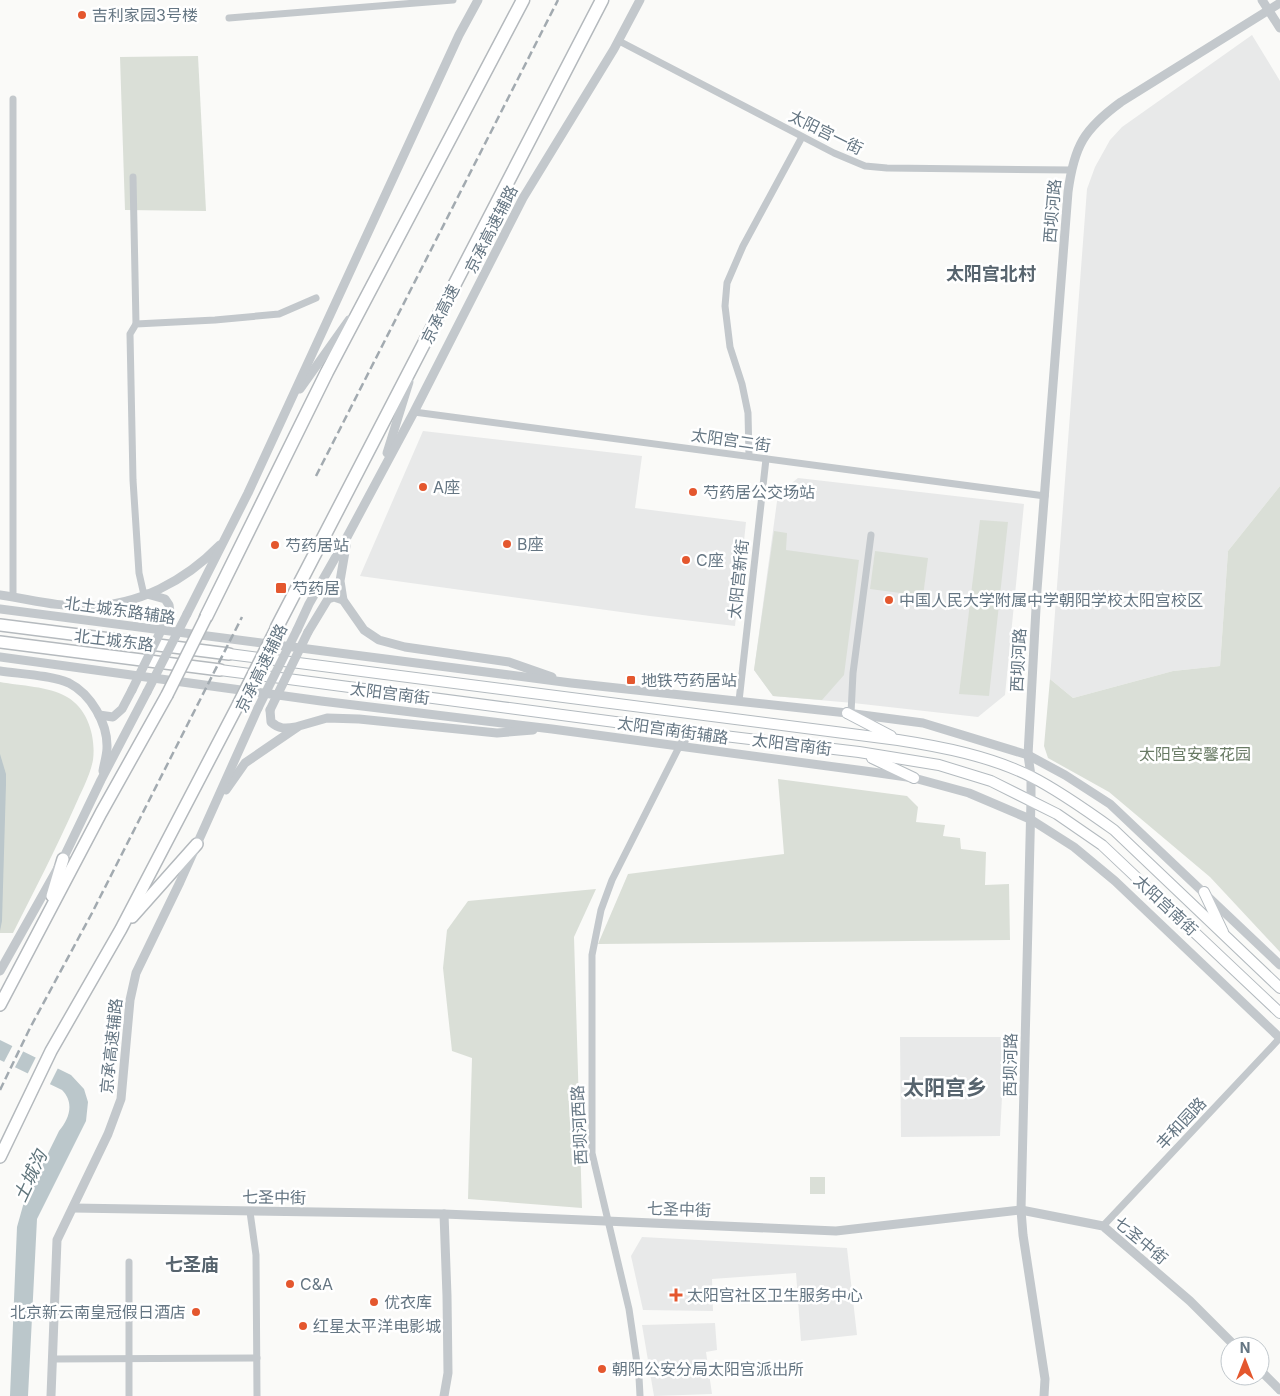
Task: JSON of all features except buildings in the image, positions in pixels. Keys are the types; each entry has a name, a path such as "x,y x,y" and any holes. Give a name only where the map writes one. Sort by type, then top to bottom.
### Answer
{"highway":[{"path":"206,617 327,372 523,0"},
{"name":"京承高速","path":"277,627 602,0"}],"main road":[{"path":"0,1005 167,695 206,617"},
{"name":"北土城东路","path":"0,625 229,654"},
{"path":"0,1157 51,1051 121,929 277,627"},
{"name":"北土城东路","path":"0,642 220,670"},
{"name":"太阳宫南街","path":"229,654 898,740 943,747 996,762 1031,776 1114,830 1280,988"},
{"name":"太阳宫南街","path":"220,670 691,732 859,752 938,765 991,781 1031,799 1102,844 1280,1013"},
{"path":"849,713 898,740"},
{"path":"859,752 914,778"},
{"path":"121,929 197,844"},
{"path":"44,921 63,859"},
{"path":"1204,892 1226,937"}],"street":[{"path":"229,18 452,0"},
{"path":"0,971 63,859 101,780 227,538 452,52 478,0"},
{"name":"京承高速辅路","path":"51,1396 57,1240 108,1134 121,1098 130,1000 136,973 258,708 309,604 414,412 523,198 619,41 640,0"},
{"path":"1262,0 1280,28"},
{"name":"西坝河路","path":"1044,1396 1045,1379 1023,1235 1021,1210 1031,799 1031,776 1028,755 1037,590 1071,170 1083,139 1091,127 1103,116 1122,102 1280,3"},
{"name":"太阳宫一街","path":"619,41 802,137 865,166 887,168 1071,170"},
{"path":"13,99 13,597"},
{"path":"748,456 748,413 742,384 730,347 725,306 727,283 743,246 802,137"},
{"path":"133,177 136,324 130,334 133,480 139,573 145,595"},
{"path":"287,408 369,291"},
{"path":"136,324 215,320 279,314 316,298"},
{"path":"382,472 415,361"},
{"name":"太阳宫二街","path":"414,412 1045,496"},
{"name":"太阳宫新街","path":"739,701 766,459"},
{"path":"871,535 849,713 923,723 1028,755 1065,774 1110,804 1280,965"},
{"path":"347,537 340,582 343,600 364,630 378,640 405,647 509,662 571,683"},
{"path":"0,595 88,606 128,601 181,578 204,562 227,538"},
{"path":"98,715 113,717 119,714 170,612 169,605 165,600 145,595"},
{"path":"343,600 334,597 328,599 308,632 270,710 271,722 277,727 285,729 328,718 359,719 497,734 552,728"},
{"name":"北土城东路辅路","path":"0,609 235,640"},
{"name":"太阳宫南街辅路","path":"235,640 571,683 849,713"},
{"name":"太阳宫南街辅路","path":"0,657 321,701 552,728 914,778 969,793 1030,819 1074,847 1115,881 1280,1038"},
{"path":"0,671 55,679 70,684 82,692 98,715 105,730 107,748 101,780"},
{"path":"215,804 245,763 300,726"},
{"path":"679,747 691,732"},
{"name":"西坝河西路","path":"640,1396 629,1309 592,1153 592,955 601,910 612,880 679,747"},
{"name":"丰和园路","path":"1102,1226 1280,1038"},
{"name":"七圣中街","path":"73,1208 444,1214 836,1230 1021,1210 1102,1226 1190,1301 1225,1336"},
{"path":"250,1212 256,1255 256,1396"},
{"path":"444,1214 448,1364 444,1396"},
{"path":"129,1262 129,1396"},
{"path":"53,1358 257,1358"},
{"path":"1270,1380 1280,1390"}],"shaded area":[{"path":"1252,35 1280,81 1280,486 1228,551 1220,666 1173,671 1073,698 1050,679 1087,189 1095,167 1110,140 1122,127"},
{"path":"423,431 642,456 635,508 746,522 735,626 360,576"},
{"name":"中国人民大学附属中学朝阳学校太阳宫校区","path":"798,478 1024,504 1005,695 978,717 773,696 754,670 778,494"},
{"path":"0,754 6,774 6,784 2,921 0,931"},
{"path":"900,1037 1005,1037 1000,1136 901,1137"},
{"path":"0,1040 71,1075 84,1089 88,1102 86,1121 37,1219 28,1396 10,1396 17,1227 24,1202 59,1131 66,1121 69,1106 66,1095 62,1090 0,1060"},
{"name":"太阳宫社区卫生服务中心","path":"642,1237 847,1248 857,1335 801,1341 796,1273 712,1279 713,1311 643,1310 631,1256"},
{"path":"715,1323 717,1350 706,1352 712,1394 654,1396 642,1325"}],"green space":[{"path":"198,56 206,211 125,210 120,57"},
{"name":"太阳宫安馨花园","path":"1280,486 1280,952 1210,877 1109,792 1048,758 1044,746 1050,679 1073,698 1173,671 1220,666 1228,551"},
{"path":"980,520 1008,522 989,696 959,694"},
{"path":"774,531 787,533 786,550 859,560 844,675 822,700 773,696 754,670"},
{"path":"875,551 928,558 923,596 870,589"},
{"path":"0,682 43,688 60,693 74,702 89,724 94,751 90,772 85,784 53,854 13,933 0,933"},
{"path":"778,779 907,796 918,807 916,822 945,825 943,836 960,838 961,849 986,852 985,885 1009,884 1010,940 598,944 628,874 784,854"},
{"path":"596,889 574,937 582,1208 468,1199 472,1058 452,1051 443,968 447,930 468,901"},
{"path":"810,1177 825,1177 825,1194 810,1194"}],"pier":[{"path":"14,1043 25,1048 14,1069 3,1064"},
{"path":"37,1055 59,1066 49,1086 27,1075"}],"railway":[{"path":"316,476 558,0"},
{"path":"0,1090 30,1028 92,913 242,617"}],"place":[{"name":"吉利家园3号楼","path":"82,15"},
{"name":"A座","path":"423,487"},
{"name":"芍药居公交场站","path":"693,492"},
{"name":"B座","path":"507,544"},
{"name":"芍药居站","path":"275,545"},
{"name":"C座","path":"686,560"},
{"name":"芍药居","path":"281,588"},
{"name":"中国人民大学附属中学朝阳学校太阳宫校区","path":"889,600"},
{"name":"地铁芍药居站","path":"631,680"},
{"name":"C&A","path":"290,1284"},
{"name":"太阳宫社区卫生服务中心","path":"676,1295"},
{"name":"优衣库","path":"374,1302"},
{"name":"北京新云南皇冠假日酒店","path":"196,1312"},
{"name":"红星太平洋电影城","path":"303,1326"},
{"name":"朝阳公安分局太阳宫派出所","path":"602,1369"}],"district":[{"name":"太阳宫北村","path":"991,273"},
{"name":"太阳宫乡","path":"945,1087"},
{"name":"七圣庙","path":"192,1264"}],"water label":[{"name":"土城沟","path":"30,1176"}]}
